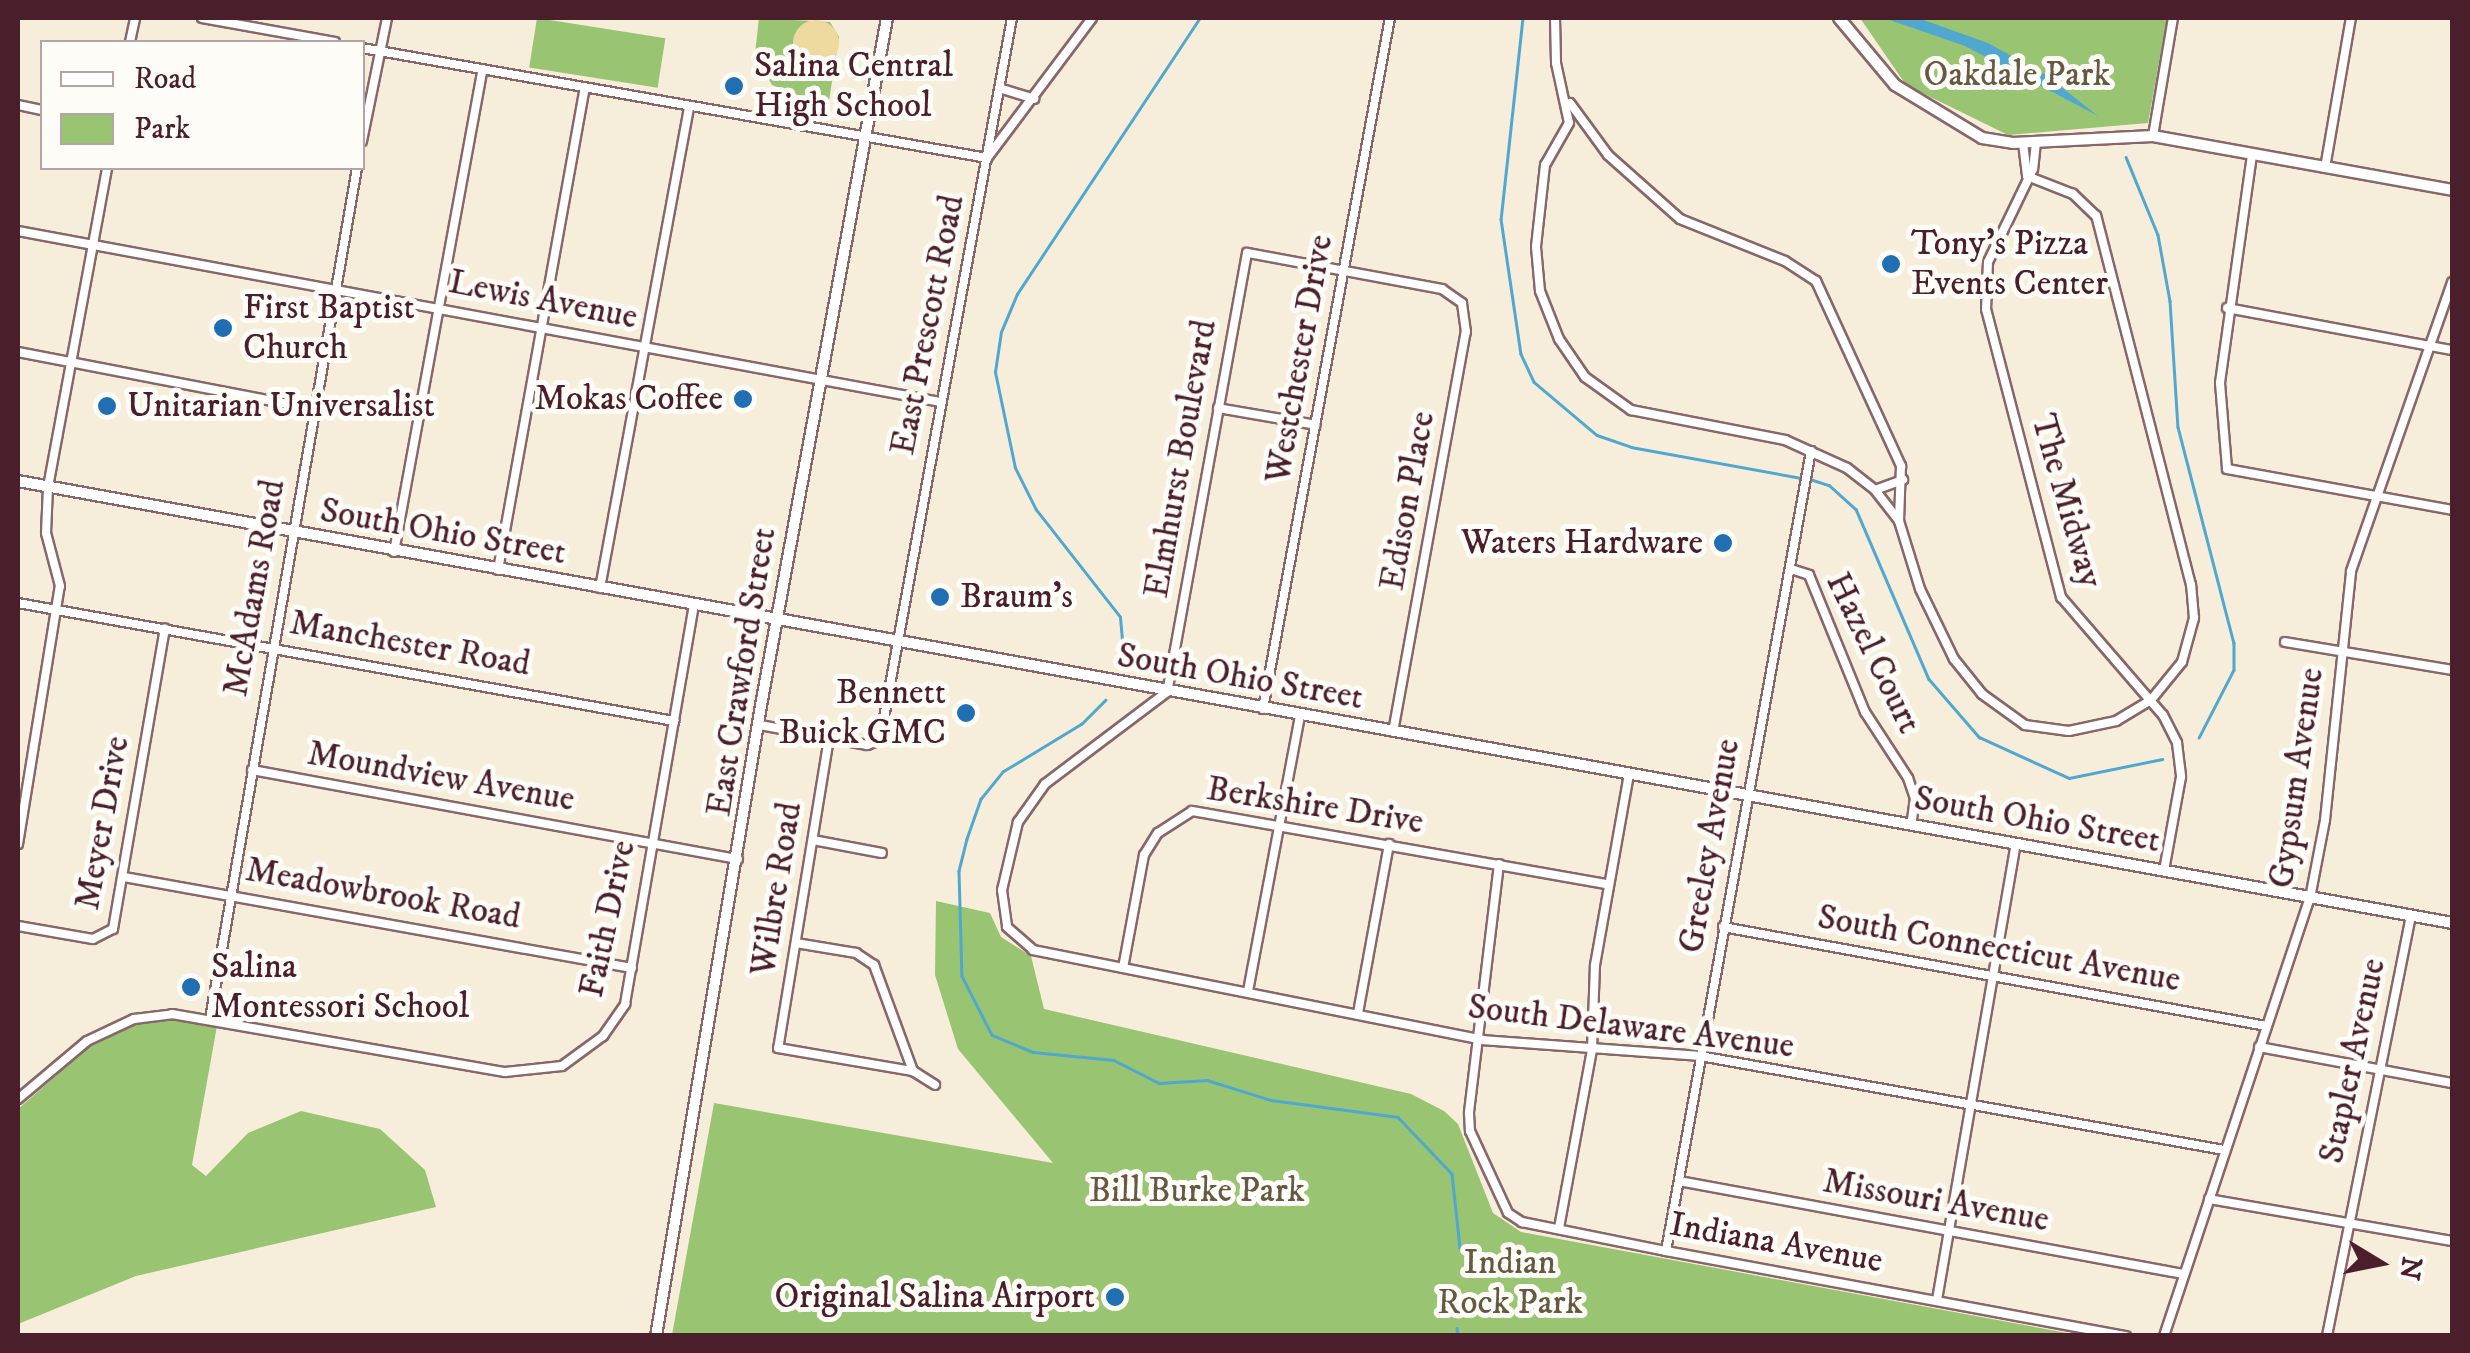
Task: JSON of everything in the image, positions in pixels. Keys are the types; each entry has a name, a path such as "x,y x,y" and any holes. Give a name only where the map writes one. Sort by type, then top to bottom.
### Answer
{"main road":[{"name":"East Crawford Street","path":"656,1336 776,620 887,18"},
{"path":"1839,18 1918,102 1982,138 2023,143 2153,136 2452,190"},
{"name":"South Ohio Street","path":"18,482 2452,923"}],"street":[{"path":"202,18 324,40"},
{"path":"270,30 272,18"},
{"path":"365,128 387,18"},
{"name":"East Prescott Road","path":"829,738 867,746 880,740 1012,18"},
{"path":"365,48 988,158 1092,18"},
{"name":"Westchester Drive","path":"1264,709 1390,18"},
{"path":"1555,18 1556,63 1567,98 1633,181 1680,219 1785,261 1816,282 1903,480 1899,521"},
{"path":"2153,136 2174,18"},
{"path":"2325,168 2351,18"},
{"path":"394,552 483,69"},
{"path":"498,570 585,88"},
{"path":"999,88 1034,100"},
{"path":"1567,98 1565,134 1545,165 1536,247 1540,291 1559,339 1585,377 1631,410 1785,440 1876,490 1899,521 1920,589 1954,660 1982,694 2025,725 2069,731 2116,721 2152,700 2182,662 2194,618 2191,585 2096,216 2073,194 2027,176 2023,143"},
{"path":"600,588 689,107"},
{"path":"1565,134 1586,126"},
{"name":"The Midway","path":"2036,142 2027,176 1988,262 1989,320 2062,597 2152,700 2177,743 2181,777 2164,871"},
{"path":"2252,155 2227,308 2220,383 2227,469 2452,510"},
{"path":"18,844 60,586 46,533 48,487 107,170"},
{"name":"McAdams Road","path":"210,1019 357,170"},
{"name":"Lewis Avenue","path":"18,231 941,402"},
{"name":"Elmhurst Boulevard","path":"1166,692 1247,253 1344,271"},
{"name":"Edison Place","path":"1344,271 1442,290 1462,303 1466,332 1393,732"},
{"name":"Gypsum Avenue","path":"2164,1336 2310,898 2352,572 2452,282"},
{"path":"2227,308 2452,350"},
{"path":"18,352 314,409"},
{"path":"1218,408 1316,425"},
{"name":"Greeley Avenue","path":"1666,1251 1811,451"},
{"path":"1876,490 1903,480"},
{"name":"Hazel Court","path":"1790,568 1810,575 1866,712 1908,778 1915,798 1911,825"},
{"name":"Manchester Road","path":"18,603 674,721"},
{"name":"Faith Drive","path":"18,1099 87,1041 134,1019 210,1019 528,1073 562,1066 603,1036 624,1004 694,605"},
{"name":"Meyer Drive","path":"18,926 107,935 124,876 165,628"},
{"path":"2285,642 2452,670"},
{"name":"South Delaware Avenue","path":"1166,692 1046,784 1018,822 1002,890 1007,927 1033,950 1482,1040 1700,1056 2224,1150"},
{"path":"1248,992 1300,716"},
{"path":"760,725 829,738"},
{"name":"Wilbre Road","path":"829,738 778,1048 914,1071"},
{"name":"Moundview Avenue","path":"252,770 738,859"},
{"path":"1559,1228 1592,1050 1608,884 1628,774"},
{"name":"Berkshire Drive","path":"1123,968 1144,855 1158,833 1192,812 1278,823 1608,884"},
{"path":"813,840 882,853"},
{"path":"1358,1013 1389,844"},
{"path":"1937,1300 2016,844"},
{"path":"1482,1040 1499,864"},
{"name":"Meadowbrook Road","path":"124,876 632,968"},
{"name":"Stapler Avenue","path":"2327,1336 2411,916"},
{"name":"South Connecticut Avenue","path":"1723,927 2266,1026"},
{"path":"796,944 856,953 874,965 914,1071 935,1085"},
{"name":"Indiana Avenue","path":"1482,1040 1470,1131 1508,1213 1666,1251 2126,1336"},
{"path":"2260,1046 2452,1083"},
{"name":"Missouri Avenue","path":"1679,1181 2183,1274"},
{"path":"2209,1198 2452,1241"}],"green space":[{"path":"537,18 665,38 658,88 529,67"},
{"path":"759,18 830,22 839,37 828,107 772,85 755,54"},
{"name":"Oakdale Park","path":"1860,18 2167,18 2148,123 2008,135 1906,85"},
{"name":"Bill Burke Park","path":"936,901 990,913 1001,937 1031,956 1044,1009 1411,1094 1444,1111 1458,1124 1493,1213 1521,1232 2078,1335 672,1335 714,1103 1053,1163 958,1049 935,975"},
{"path":"173,1020 217,1026 192,1165 206,1176 248,1133 301,1111 380,1129 425,1170 436,1207 136,1276 18,1324 18,1109 94,1043 140,1023"}],"sand":[{"path":"816,20 832,27 839,43 832,59 816,66 800,59 793,43 800,27"}],"water":[{"path":"1884,18 1918,18 1988,43 2046,75 2098,116 1965,46"}],"waterway":[{"path":"1124,663 1120,617 1036,510 1015,468 995,372 1001,332 1017,294 1200,18"},
{"path":"1523,18 1501,219 1521,354 1534,382 1597,435 1631,447 1802,478"},
{"path":"2126,157 2158,235 2170,301 2178,427 2234,643 2234,670 2199,738"},
{"path":"1810,479 1829,485 1856,509 1929,679 1979,737 2069,778 2162,759"},
{"path":"1106,700 1082,724 1003,772 981,799 967,839 959,871 962,976 992,1035 1033,1052 1114,1060 1159,1083 1207,1080 1271,1100 1398,1117 1452,1174 1460,1248"},
{"path":"1457,1328 1458,1336"}],"place":[{"name":"Salina Central High School","path":"734,86"},
{"name":"Tony's Pizza Events Center","path":"1891,264"},
{"name":"First Baptist Church","path":"223,328"},
{"name":"Mokas Coffee","path":"743,399"},
{"name":"Unitarian Universalist","path":"107,406"},
{"name":"Waters Hardware","path":"1723,543"},
{"name":"Braum's","path":"940,597"},
{"name":"Bennett Buick GMC","path":"966,713"},
{"name":"Salina Montessori School","path":"191,987"},
{"name":"Original Salina Airport","path":"1115,1297"}],"park label":[{"name":"Indian Rock Park","path":"1510,1283"}]}
